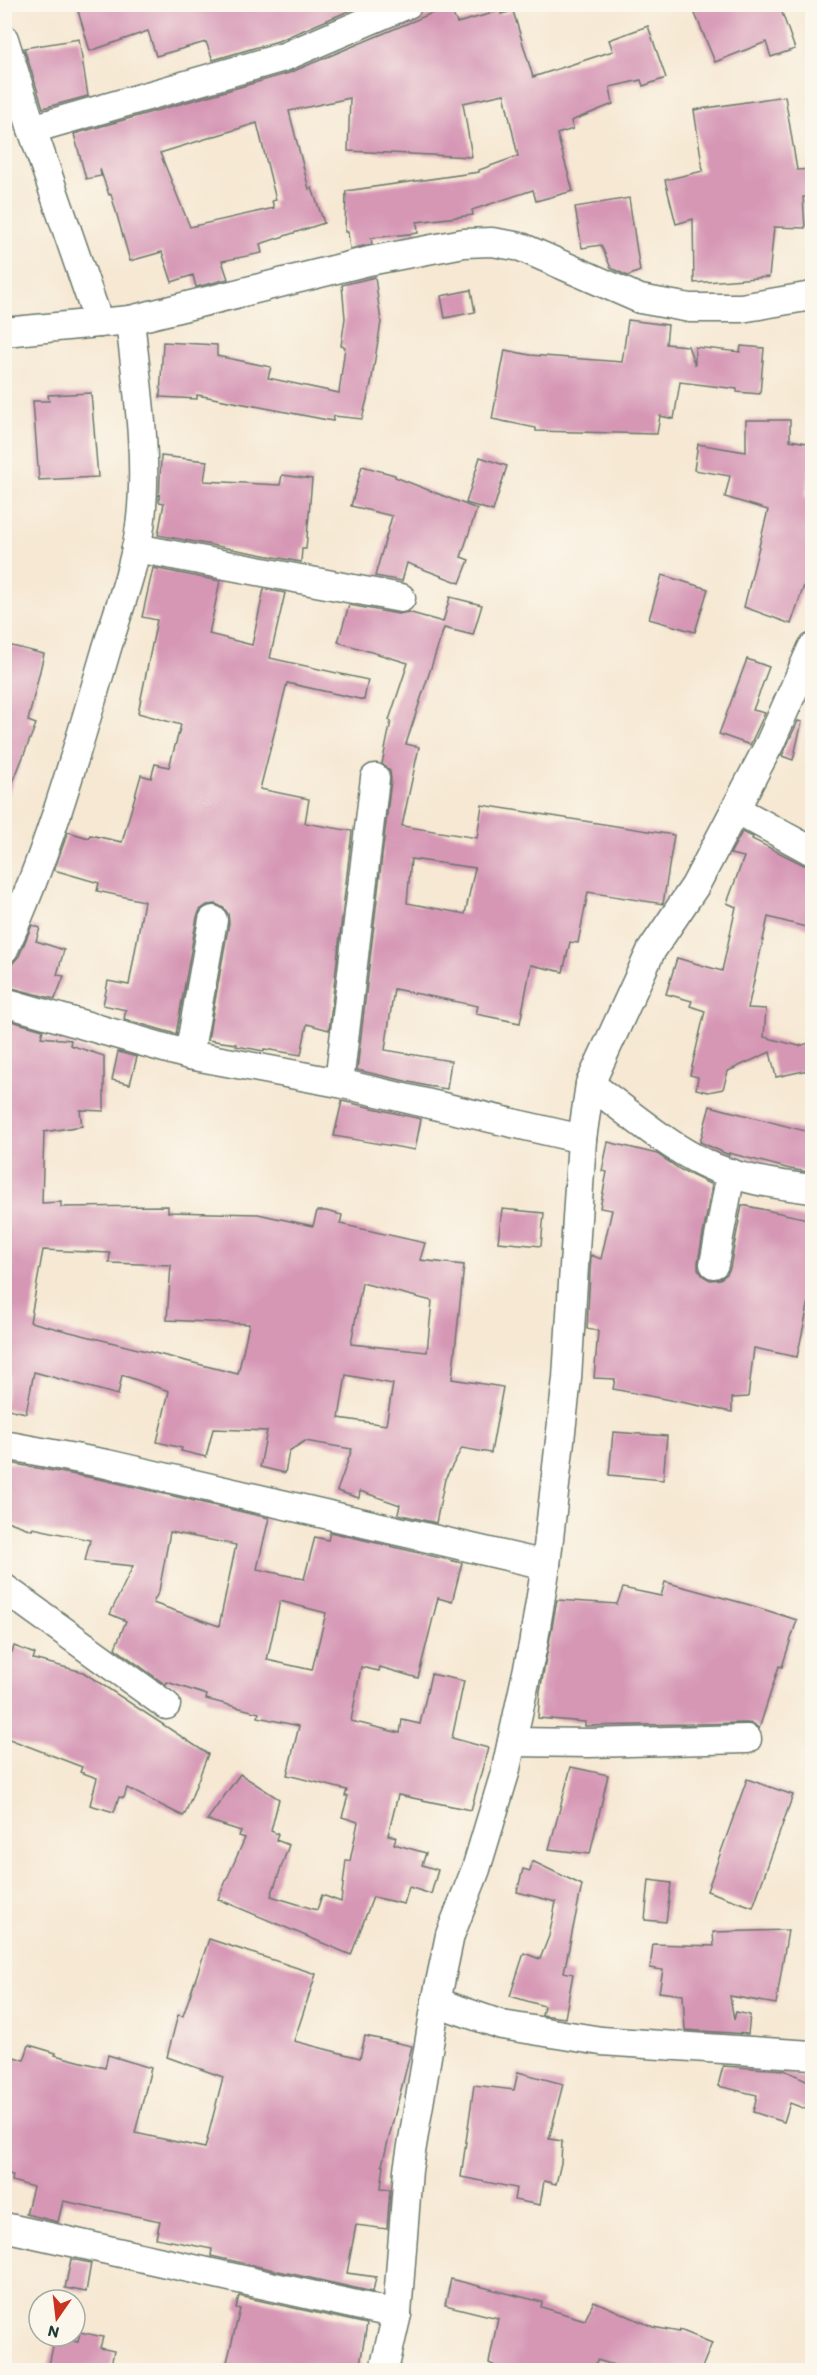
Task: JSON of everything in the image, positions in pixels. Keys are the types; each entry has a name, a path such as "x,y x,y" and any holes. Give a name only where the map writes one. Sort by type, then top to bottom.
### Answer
{"street":[{"path":"32,129 284,57 408,4"},
{"path":"4,39 32,129 99,323"},
{"path":"4,332 130,320 369,261 473,243 492,242 521,247 640,299 690,308 741,308 813,296"},
{"path":"4,950 30,894 63,795 135,559 141,518 144,445 130,320"},
{"path":"136,548 401,598"},
{"path":"384,2370 397,2314 408,2170 436,2002 450,1935 476,1869 505,1773 533,1646 546,1565 567,1378 582,1139 590,1084 651,951 695,886 770,743 811,656"},
{"path":"339,1083 375,778"},
{"path":"735,809 813,851"},
{"path":"189,1055 213,920"},
{"path":"4,1002 189,1055 339,1083 582,1139"},
{"path":"590,1084 671,1144 706,1164 731,1173 791,1187 813,1189"},
{"path":"714,1264 731,1173"},
{"path":"4,1445 117,1466 546,1565"},
{"path":"4,1588 166,1705"},
{"path":"512,1742 589,1743 747,1739"},
{"path":"436,2002 502,2025 601,2041 813,2055"},
{"path":"4,2227 397,2314"}],"building":[{"path":"76,4 365,4 278,41 213,60 206,42 156,56 148,31 90,51"},
{"path":"691,4 779,4 795,49 771,57 766,42 715,62"},
{"path":"449,6 457,23 500,11 501,14 513,11 533,77 613,51 609,40 648,26 666,78 643,86 641,80 610,87 613,104 571,121 573,129 557,134 573,191 536,201 533,190 472,210 473,215 417,222 418,233 371,238 372,244 350,249 348,232 345,232 346,191 479,172 479,170 518,156 504,94 463,103 472,157 348,151 350,98 289,111 309,189 312,188 324,223 260,244 262,253 222,261 228,279 196,287 193,275 172,282 162,252 130,261 111,194 109,195 100,169 101,176 86,179 74,134 289,73","holes":["257,123 276,200 272,201 274,208 190,227 160,153"]},
{"path":"79,39 88,96 43,108 24,48"},
{"path":"785,96 797,170 813,169 813,197 803,197 805,228 774,227 769,277 694,283 693,219 676,224 665,180 703,171 694,110"},
{"path":"629,198 640,271 628,276 611,268 601,245 582,248 575,207"},
{"path":"375,277 381,322 371,384 362,419 334,416 333,421 197,395 197,399 160,397 163,342 217,345 217,356 271,367 268,378 339,393 345,347 341,346 345,318 342,285"},
{"path":"471,290 475,312 445,318 441,296"},
{"path":"628,320 668,325 666,344 688,346 695,365 695,347 740,352 741,346 764,348 760,394 680,382 674,419 660,416 657,434 536,431 536,428 492,419 505,350 530,355 622,362"},
{"path":"91,393 98,477 39,480 33,401 49,401 48,395"},
{"path":"746,420 790,420 790,440 813,444 813,461 805,497 813,499 813,559 791,624 744,607 768,510 725,497 730,476 694,470 698,444 746,452"},
{"path":"161,456 207,461 204,481 280,485 282,475 312,479 306,549 302,549 301,562 158,535 164,503 159,502"},
{"path":"480,457 507,466 493,511 466,503"},
{"path":"362,466 395,475 395,477 477,509 461,557 469,560 460,583 407,563 402,581 375,576 392,516 351,506"},
{"path":"153,568 220,581 209,634 252,645 264,589 285,593 270,658 368,680 364,700 287,683 260,789 309,799 305,823 352,831 329,1030 307,1024 301,1055 264,1049 264,1051 208,1040 229,923 228,914 224,908 216,904 207,905 200,910 197,917 176,1034 124,1019 126,1010 103,1005 108,981 129,985 144,901 97,891 99,883 54,870 68,832 89,838 90,835 122,842 141,775 151,778 155,764 169,767 181,725 138,713 157,620 142,617"},
{"path":"662,575 708,589 695,632 649,619"},
{"path":"450,597 482,605 473,635 444,628 406,744 419,747 402,826 477,838 482,805 674,835 663,904 588,892 578,943 570,942 563,972 531,965 520,1023 476,1014 478,1006 394,989 385,1050 451,1061 447,1089 357,1070 391,780 390,771 382,764 391,721 389,720 408,663 338,642 349,605 398,614 408,612 443,622","holes":["411,859 475,868 465,914 407,903"]},
{"path":"4,644 44,654 28,721 36,724 6,800"},
{"path":"747,659 769,667 753,710 765,713 750,745 719,734"},
{"path":"798,721 802,722 793,760 782,756"},
{"path":"742,832 804,865 813,867 813,929 768,917 748,1008 766,1009 764,1037 799,1046 813,1042 813,1069 776,1077 770,1052 728,1071 723,1089 708,1092 696,1089 698,1077 690,1075 705,1011 690,1006 692,1001 666,994 677,958 722,971 736,907 727,903 744,857 730,854"},
{"path":"32,925 40,928 36,941 64,950 57,975 64,976 55,999 4,986 4,965 13,963 19,956"},
{"path":"4,1019 43,1030 41,1037 71,1040 70,1045 104,1056 104,1111 80,1110 82,1126 44,1132 42,1203 61,1202 61,1207 168,1206 168,1212 258,1214 313,1226 317,1211 326,1211 342,1215 340,1224 425,1243 420,1260 464,1265 452,1379 503,1387 491,1453 462,1448 445,1479 436,1523 398,1514 400,1505 360,1491 359,1498 337,1491 352,1449 305,1441 289,1451 285,1473 260,1467 267,1431 213,1429 206,1457 157,1442 169,1391 122,1375 118,1395 34,1372 26,1413 4,1408 9,1374 4,1373","holes":["43,1250 110,1253 109,1263 171,1265 167,1320 249,1324 238,1374 30,1322","362,1283 432,1301 427,1352 351,1344","346,1375 393,1384 386,1425 339,1418"]},
{"path":"118,1052 137,1057 130,1084 112,1080"},
{"path":"342,1101 421,1119 415,1150 334,1136"},
{"path":"710,1106 813,1133 813,1170 808,1172 790,1169 729,1153 729,1155 700,1142"},
{"path":"608,1142 657,1154 681,1170 712,1185 698,1262 698,1269 710,1280 720,1279 727,1274 730,1268 742,1205 813,1220 813,1283 797,1357 754,1348 748,1397 732,1398 732,1412 613,1389 615,1379 594,1378 598,1331 587,1329 591,1255 601,1259 612,1210 600,1208 607,1172 602,1171"},
{"path":"502,1209 544,1213 541,1246 498,1242"},
{"path":"613,1432 667,1436 663,1480 609,1475"},
{"path":"4,1462 104,1480 269,1518 257,1569 304,1579 315,1537 328,1540 330,1532 462,1563 452,1602 438,1598 418,1678 380,1667 379,1671 361,1667 351,1721 400,1733 402,1720 420,1724 431,1674 464,1681 452,1738 488,1748 471,1810 398,1795 388,1835 396,1837 394,1844 426,1853 422,1865 438,1870 431,1894 409,1887 404,1904 373,1897 351,1955 218,1899 245,1838 239,1836 241,1831 207,1820 240,1774 279,1799 271,1831 278,1834 276,1840 289,1845 271,1896 317,1910 322,1895 341,1902 346,1860 350,1861 358,1822 342,1817 348,1796 345,1796 347,1790 287,1775 299,1726 258,1717 259,1713 206,1699 207,1695 167,1682 166,1685 115,1648 126,1621 110,1614 133,1566 85,1561 90,1540 33,1528 32,1530 4,1520","holes":["170,1532 236,1545 219,1626 153,1603 159,1591","280,1601 326,1613 312,1670 267,1660"]},
{"path":"665,1582 797,1620 782,1667 779,1666 759,1729 754,1724 747,1723 585,1726 585,1722 538,1718 540,1691 557,1600 617,1604 623,1588 661,1596"},
{"path":"14,1646 35,1654 33,1659 83,1672 208,1754 185,1814 183,1816 127,1788 124,1798 119,1797 114,1812 90,1805 97,1778 80,1772 82,1767 4,1737 4,1649 12,1652"},
{"path":"571,1767 608,1775 590,1854 549,1849"},
{"path":"747,1779 793,1795 753,1907 707,1891"},
{"path":"532,1861 582,1885 564,1972 573,1974 565,2018 542,2015 544,2006 510,1996 524,1953 540,1959 549,1936 556,1902 517,1892 523,1869 530,1871"},
{"path":"649,1880 671,1883 666,1922 645,1920"},
{"path":"788,1930 776,2004 730,1996 734,2020 736,2012 750,2015 748,2034 685,2030 683,1995 659,1992 663,1970 650,1968 653,1944 714,1946 713,1932"},
{"path":"209,1939 316,1974 294,2041 360,2058 365,2036 412,2046 382,2165 384,2165 381,2188 390,2189 387,2229 356,2225 347,2273 376,2277 373,2292 211,2256 212,2249 156,2238 160,2221 63,2201 58,2222 26,2214 33,2187 12,2181 13,2175 4,2173 4,2054 24,2060 29,2045 56,2053 55,2055 105,2068 108,2055 151,2068 135,2133 205,2148 223,2077 167,2057 178,2015 183,2016"},
{"path":"723,2066 784,2070 813,2083 813,2112 790,2103 784,2122 753,2112 757,2095 718,2086"},
{"path":"518,2072 563,2084 549,2139 562,2141 561,2163 556,2184 544,2181 540,2205 514,2200 516,2188 461,2177 474,2085 514,2090"},
{"path":"71,2259 91,2263 87,2288 65,2288"},
{"path":"451,2279 542,2302 541,2307 585,2320 594,2301 653,2327 679,2332 680,2330 712,2343 701,2370 631,2370 597,2360 594,2370 503,2370 489,2363 498,2318 445,2305"},
{"path":"239,2296 367,2324 359,2370 225,2370 240,2309 236,2308"},
{"path":"87,2334 103,2337 100,2348 114,2351 110,2370 48,2370 53,2348 87,2348"}]}
